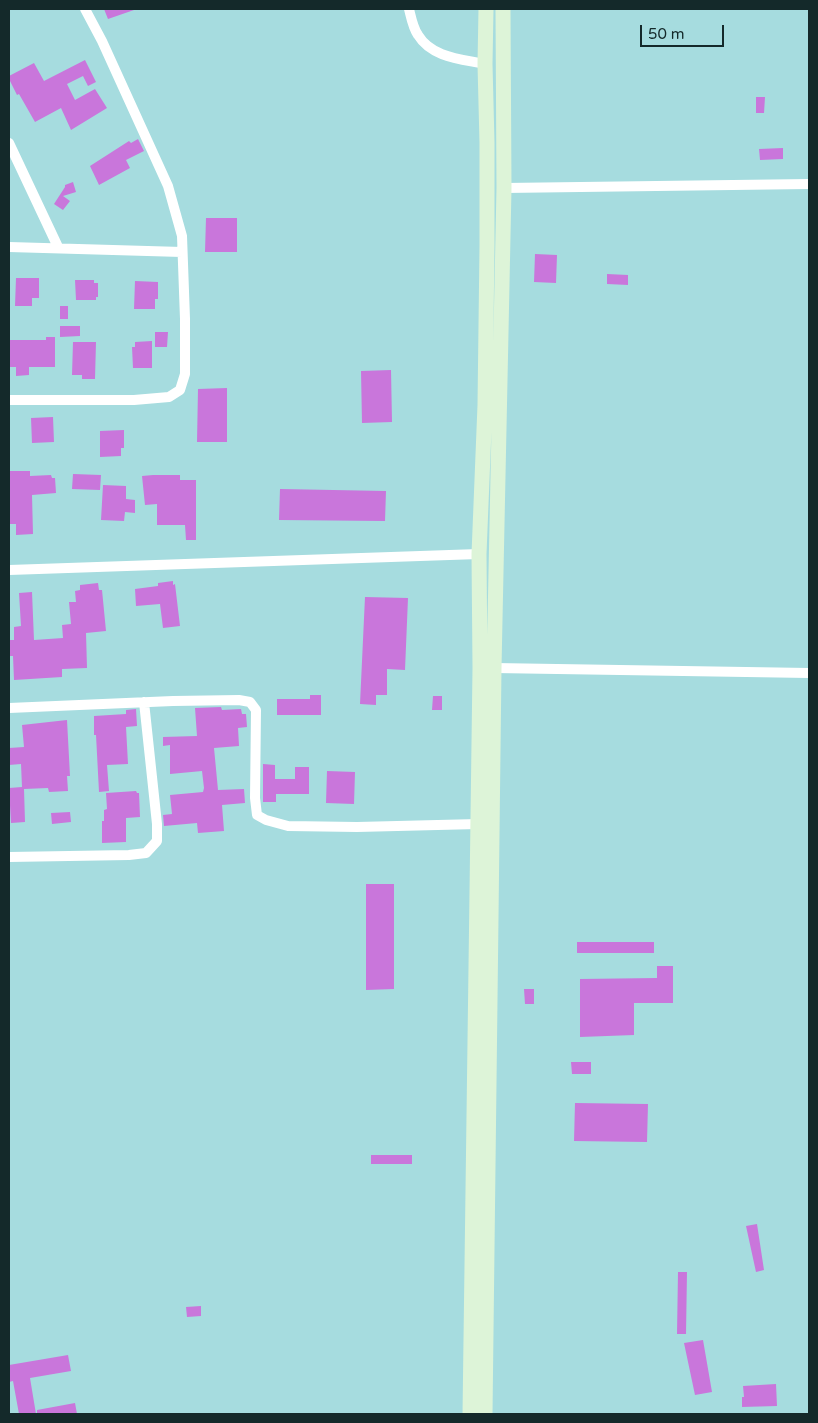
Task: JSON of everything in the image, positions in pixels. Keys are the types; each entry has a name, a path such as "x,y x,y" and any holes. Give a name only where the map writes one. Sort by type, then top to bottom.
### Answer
{"street":[{"path":"9,400 134,400 169,397 180,390 185,374 182,236 168,186 102,41 85,9"},
{"path":"409,9 417,35 429,48 446,56 485,64"},
{"path":"470,1414 480,668 479,554 486,339 486,9"},
{"path":"485,1414 494,668 504,188 503,9"},
{"path":"9,143 58,247"},
{"path":"504,188 809,184"},
{"path":"9,247 182,252"},
{"path":"9,570 479,554"},
{"path":"494,668 809,673"},
{"path":"9,708 144,702 239,700 250,702 256,710 257,815 266,820 288,826 357,828 478,824"},
{"path":"9,857 129,855 146,852 152,847 157,841 157,824 144,702"}],"building":[{"path":"104,9 133,9 134,10 108,19"},
{"path":"85,60 96,82 88,86 83,76 67,84 75,100 95,89 107,108 71,130 61,108 35,122 19,94 17,95 9,76 34,63 44,81"},
{"path":"756,97 765,97 764,113 756,113"},
{"path":"138,139 144,151 126,160 130,168 99,185 90,166 129,141 131,143"},
{"path":"783,148 783,159 760,160 759,149"},
{"path":"73,182 76,192 63,196 70,201 63,210 54,204 65,185"},
{"path":"206,218 237,218 237,252 205,252"},
{"path":"535,254 557,255 556,283 534,282"},
{"path":"607,274 628,275 628,285 607,284"},
{"path":"16,278 39,278 39,298 32,298 32,306 15,306"},
{"path":"75,280 94,280 94,283 98,283 98,297 96,297 96,300 76,300"},
{"path":"135,281 158,282 158,299 155,299 155,309 134,309"},
{"path":"60,306 68,306 68,319 60,319"},
{"path":"60,326 80,326 80,336 60,337"},
{"path":"155,332 168,332 167,347 155,347"},
{"path":"46,337 55,337 55,367 29,367 29,375 16,376 16,367 10,367 10,340 46,340"},
{"path":"152,341 152,368 133,368 132,347 135,347 135,342"},
{"path":"73,342 96,342 95,379 82,379 82,375 72,375"},
{"path":"391,370 392,422 362,423 361,371"},
{"path":"227,388 227,442 197,442 198,389"},
{"path":"53,417 54,442 32,443 31,418"},
{"path":"124,430 124,448 121,448 121,456 100,457 100,431"},
{"path":"9,471 30,471 30,476 51,475 52,478 55,478 56,493 32,495 33,534 16,535 16,524 9,524"},
{"path":"73,474 101,475 100,490 72,489"},
{"path":"180,475 180,480 196,480 196,540 186,540 185,525 157,525 157,504 145,505 142,476"},
{"path":"103,485 126,486 126,499 135,500 135,513 125,512 124,521 101,520"},
{"path":"280,489 386,491 385,521 279,520"},
{"path":"173,581 173,585 175,584 180,626 163,628 160,604 136,606 135,589 158,586 158,583"},
{"path":"98,583 99,590 102,590 106,631 86,633 87,668 62,669 62,677 14,680 13,656 9,656 9,640 14,640 14,627 21,626 19,593 32,592 34,640 63,638 62,625 71,624 69,602 76,602 75,591 80,590 80,585"},
{"path":"365,597 408,598 405,670 387,669 387,695 376,695 376,705 360,704"},
{"path":"310,695 321,695 321,715 277,715 277,699 310,699"},
{"path":"433,696 442,696 442,710 432,710"},
{"path":"221,707 222,710 241,709 242,714 246,714 247,727 238,728 239,746 214,748 218,790 244,789 245,803 222,805 224,831 198,833 197,823 164,826 163,815 172,814 170,795 203,792 204,788 202,771 170,774 170,745 163,746 163,737 197,736 195,708"},
{"path":"136,709 137,726 126,727 128,764 107,765 109,791 99,792 94,716 126,714 126,710"},
{"path":"67,720 70,776 67,776 68,791 49,792 48,788 24,789 25,822 11,823 9,788 22,787 21,764 9,765 9,748 24,747 22,725"},
{"path":"263,764 275,765 275,779 295,779 295,767 309,767 309,794 276,794 276,802 263,802"},
{"path":"327,771 355,772 354,804 326,803"},
{"path":"136,791 139,793 140,817 126,818 126,842 102,843 102,821 104,821 104,810 107,809 106,793"},
{"path":"70,812 71,822 52,824 51,813"},
{"path":"366,884 394,884 394,989 366,990"},
{"path":"577,942 654,942 654,953 577,953"},
{"path":"657,966 673,966 673,1003 634,1003 634,1035 580,1037 580,979 657,978"},
{"path":"524,989 534,989 534,1004 525,1004"},
{"path":"571,1062 591,1062 591,1074 572,1074"},
{"path":"575,1103 648,1104 647,1142 574,1141"},
{"path":"371,1155 412,1155 412,1164 371,1164"},
{"path":"757,1224 764,1270 756,1272 746,1226"},
{"path":"678,1272 687,1272 686,1334 677,1334"},
{"path":"201,1306 201,1316 187,1317 186,1307"},
{"path":"703,1340 712,1392 695,1395 684,1343"},
{"path":"68,1355 71,1371 30,1378 36,1414 19,1414 13,1381 9,1382 9,1365"},
{"path":"776,1384 777,1406 742,1407 742,1397 744,1397 743,1386"},
{"path":"75,1403 77,1414 37,1414 37,1410"}]}
